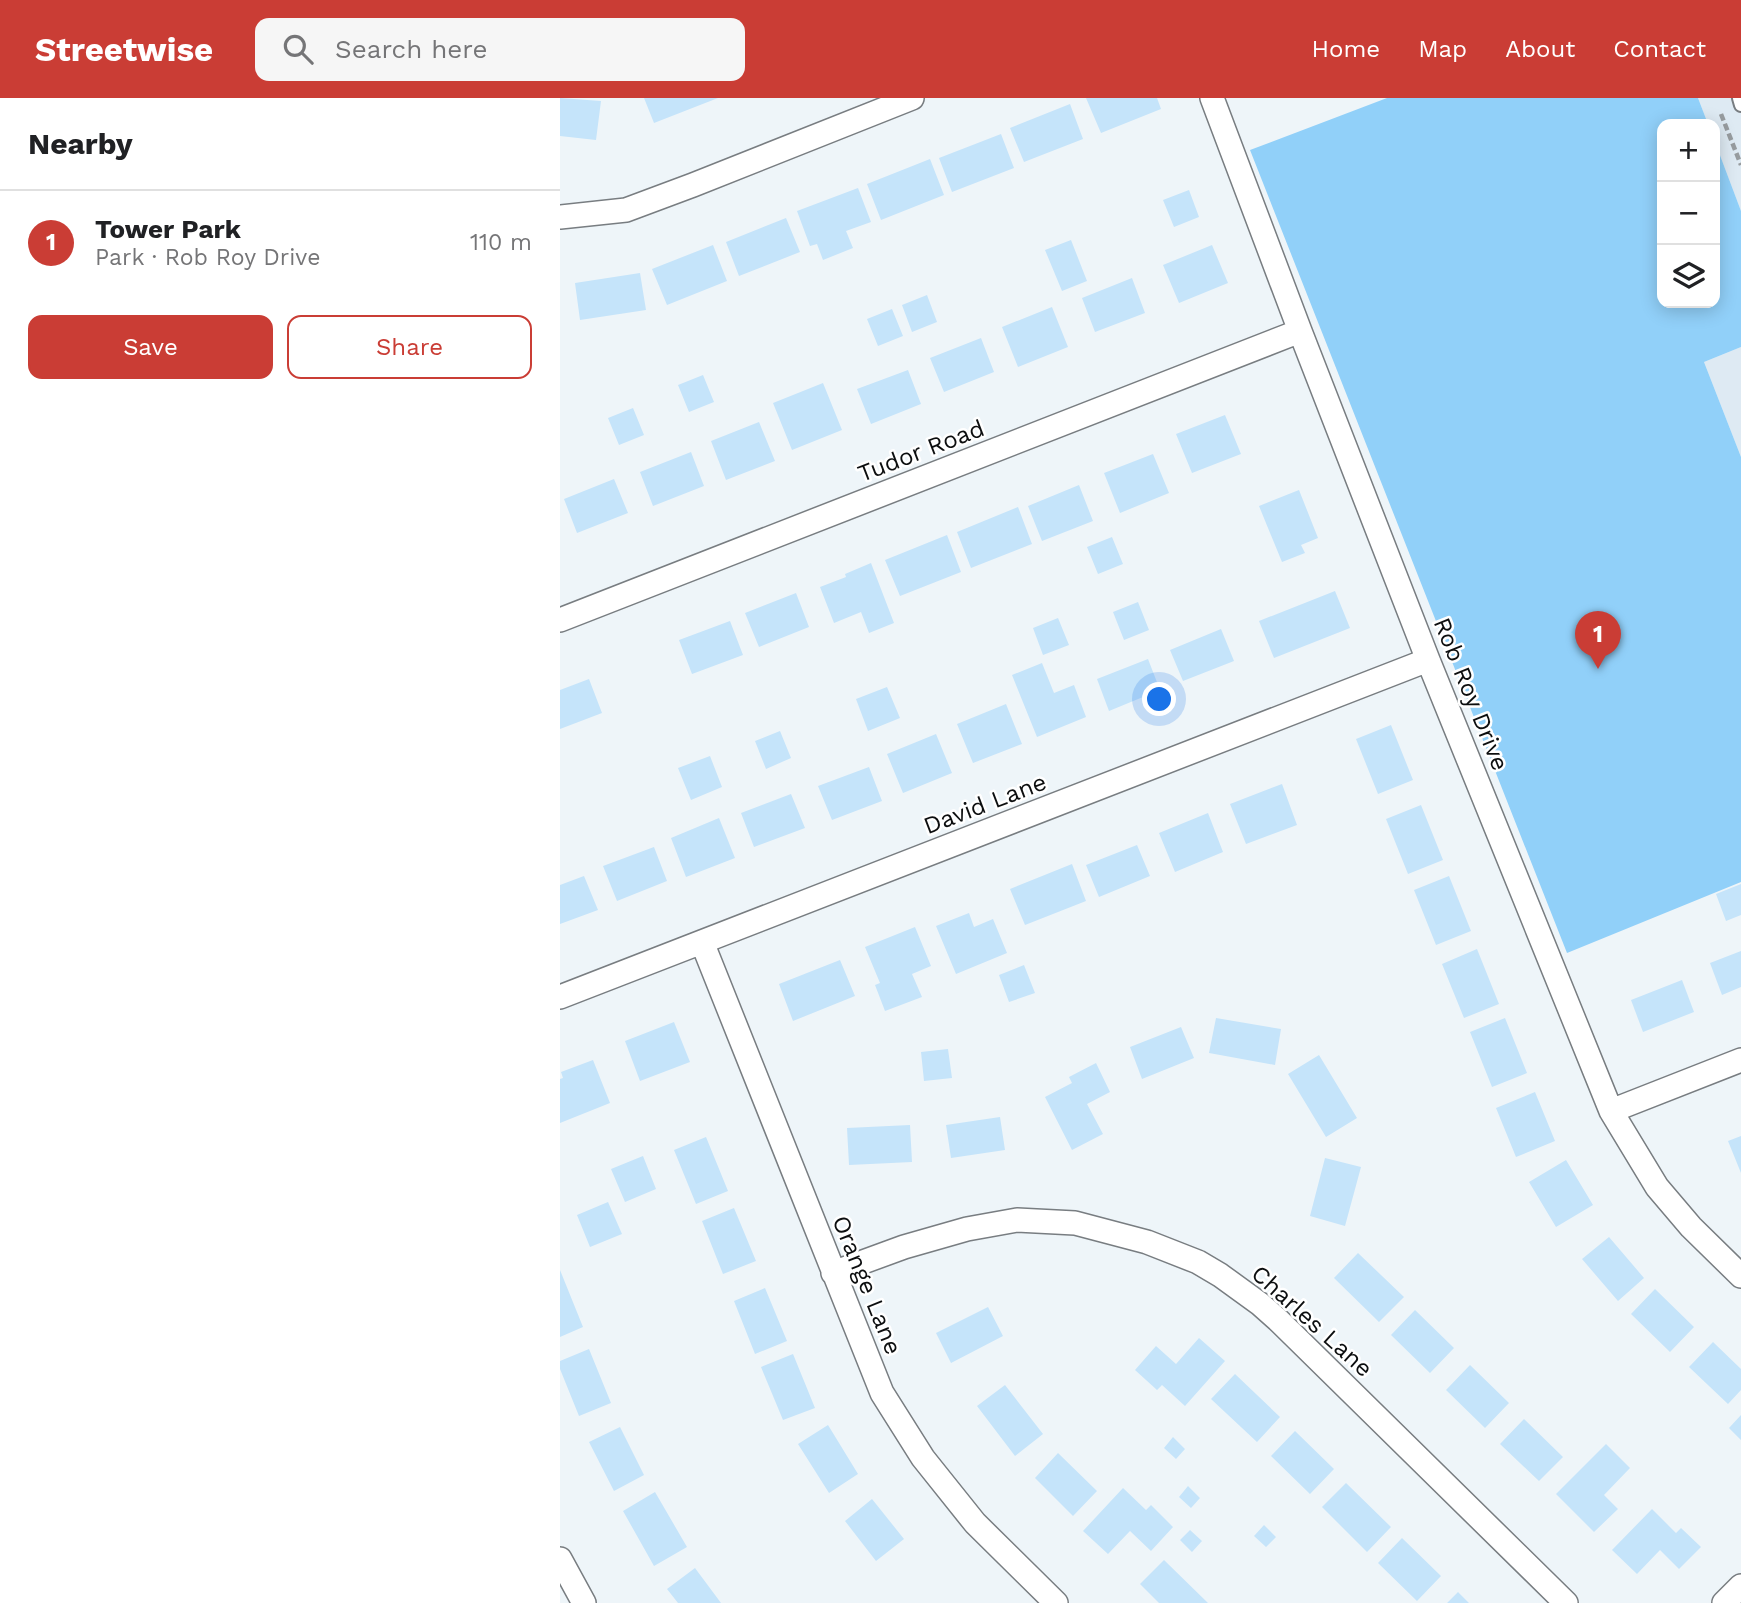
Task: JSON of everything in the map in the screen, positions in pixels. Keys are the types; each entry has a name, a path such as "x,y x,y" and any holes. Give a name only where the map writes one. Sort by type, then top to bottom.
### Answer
{"street":[{"path":"560,217 626,210 912,98"},
{"name":"Rob Roy Drive","path":"1213,98 1428,660 1611,1111 1657,1187 1691,1227 1741,1276"},
{"name":"Tudor Road","path":"560,620 1300,331"},
{"name":"David Lane","path":"560,997 1428,660"},
{"name":"Orange Lane","path":"702,942 882,1393 923,1458 975,1522 1056,1603"},
{"path":"1611,1111 1741,1060"},
{"name":"Charles Lane","path":"833,1273 904,1247 967,1229 1017,1220 1075,1223 1147,1242 1198,1262 1260,1304 1278,1320 1566,1603"},
{"path":"560,1559 584,1603"},
{"path":"1724,1603 1741,1586"}],"lane":[{"path":"1739,98 1741,105"}],"path":[{"path":"1719,110 1741,165"}],"shaded area":[{"path":"1387,98 1698,98 1706,119 1657,119 1657,308 1720,308 1720,155 1741,211 1741,347 1704,362 1741,457 1741,882 1567,953 1250,150"},
{"path":"1698,98 1741,98 1741,211 1720,155 1720,119 1706,119"},
{"path":"1741,347 1741,457 1704,362"}],"building":[{"path":"560,98 601,101 596,140 560,136"},
{"path":"644,98 718,98 654,123"},
{"path":"1086,98 1157,98 1161,109 1101,133"},
{"path":"1070,104 1083,139 1024,162 1010,128"},
{"path":"1001,134 1014,168 952,192 939,158"},
{"path":"930,159 944,195 881,220 867,184"},
{"path":"858,188 871,222 846,231 853,248 823,260 817,244 810,246 797,211"},
{"path":"1189,190 1199,217 1174,227 1163,200"},
{"path":"786,218 800,252 739,276 726,242"},
{"path":"1071,240 1087,281 1062,291 1045,250"},
{"path":"713,245 727,281 667,305 652,269"},
{"path":"1212,245 1228,283 1179,303 1163,265"},
{"path":"640,273 646,310 580,320 575,283"},
{"path":"1132,278 1145,313 1095,332 1082,298"},
{"path":"927,295 937,322 912,332 902,305"},
{"path":"1052,307 1068,347 1018,367 1002,327"},
{"path":"892,309 903,336 878,346 867,319"},
{"path":"981,338 994,372 944,392 930,358"},
{"path":"908,370 921,404 871,424 857,389"},
{"path":"703,375 714,402 689,412 678,385"},
{"path":"823,383 842,430 792,450 773,403"},
{"path":"633,408 644,435 619,445 608,418"},
{"path":"1225,415 1241,454 1192,473 1176,434"},
{"path":"759,422 775,461 726,480 711,441"},
{"path":"691,452 704,486 653,506 640,472"},
{"path":"1153,454 1169,493 1120,513 1104,473"},
{"path":"614,479 628,513 577,533 564,499"},
{"path":"1079,485 1093,521 1042,541 1028,506"},
{"path":"1299,490 1318,538 1301,545 1305,553 1282,562 1259,506"},
{"path":"1018,507 1032,544 971,568 957,532"},
{"path":"947,535 961,572 900,596 885,560"},
{"path":"1112,537 1123,564 1098,574 1087,547"},
{"path":"871,563 894,623 869,633 861,612 834,623 820,587"},
{"path":"1335,591 1350,628 1274,658 1259,621"},
{"path":"796,593 809,627 759,647 745,613"},
{"path":"1138,602 1149,630 1124,640 1113,612"},
{"path":"1058,618 1069,645 1043,655 1033,628"},
{"path":"730,621 743,655 692,674 679,640"},
{"path":"1221,629 1234,661 1183,681 1170,650"},
{"path":"1148,659 1160,690 1109,711 1097,679"},
{"path":"1042,663 1054,693 1074,685 1086,717 1037,737 1012,675"},
{"path":"589,679 602,713 560,729 560,690"},
{"path":"887,687 900,718 868,731 856,699"},
{"path":"1006,704 1022,744 973,763 957,724"},
{"path":"1391,725 1413,780 1378,794 1356,739"},
{"path":"780,731 791,758 766,769 755,741"},
{"path":"936,734 952,773 903,793 887,754"},
{"path":"710,756 722,787 691,800 678,768"},
{"path":"869,767 882,801 832,820 818,786"},
{"path":"1282,784 1297,825 1246,844 1230,804"},
{"path":"791,794 805,828 754,847 741,813"},
{"path":"1421,805 1443,860 1408,874 1386,819"},
{"path":"1208,813 1223,852 1175,872 1159,833"},
{"path":"719,818 735,858 686,877 671,838"},
{"path":"1137,845 1150,876 1099,897 1086,865"},
{"path":"654,847 667,881 617,901 603,866"},
{"path":"1072,864 1086,901 1025,925 1010,889"},
{"path":"584,876 598,910 560,924 560,885"},
{"path":"1449,876 1471,931 1436,945 1414,890"},
{"path":"1741,884 1741,915 1726,921 1716,894"},
{"path":"969,913 974,927 993,919 1007,953 956,974 936,926"},
{"path":"915,927 931,966 912,974 922,997 885,1011 875,985 880,983 865,947"},
{"path":"1477,949 1499,1004 1464,1018 1442,964"},
{"path":"1741,951 1741,987 1722,995 1710,963"},
{"path":"840,960 855,996 793,1021 779,984"},
{"path":"1024,965 1035,993 1009,1002 999,975"},
{"path":"1682,980 1694,1012 1643,1032 1631,1000"},
{"path":"1216,1018 1281,1029 1275,1065 1209,1053"},
{"path":"1505,1018 1527,1073 1492,1087 1470,1032"},
{"path":"674,1022 690,1062 640,1081 625,1041"},
{"path":"1181,1027 1194,1058 1142,1079 1130,1047"},
{"path":"948,1049 952,1078 924,1081 921,1052"},
{"path":"1319,1055 1357,1118 1326,1137 1288,1074"},
{"path":"593,1060 610,1103 560,1123 560,1079 563,1078 561,1072"},
{"path":"1096,1063 1110,1092 1087,1104 1103,1134 1072,1150 1045,1097 1072,1083 1069,1077"},
{"path":"1535,1092 1555,1141 1516,1157 1496,1108"},
{"path":"1000,1117 1005,1150 951,1158 946,1125"},
{"path":"910,1125 912,1162 849,1165 847,1128"},
{"path":"1741,1136 1741,1173 1728,1141"},
{"path":"706,1137 728,1191 696,1204 674,1150"},
{"path":"643,1156 656,1189 625,1202 611,1169"},
{"path":"1325,1158 1361,1167 1345,1226 1310,1216"},
{"path":"1566,1160 1593,1205 1556,1227 1529,1182"},
{"path":"608,1202 622,1234 590,1247 577,1215"},
{"path":"734,1208 756,1261 723,1274 702,1221"},
{"path":"1609,1237 1644,1278 1618,1301 1582,1259"},
{"path":"1358,1253 1404,1297 1379,1322 1334,1278"},
{"path":"560,1270 583,1327 560,1337"},
{"path":"765,1288 787,1341 755,1354 734,1301"},
{"path":"1655,1289 1694,1327 1670,1352 1631,1314"},
{"path":"988,1307 1003,1336 951,1363 936,1333"},
{"path":"1415,1310 1454,1348 1430,1373 1391,1335"},
{"path":"1199,1338 1225,1361 1185,1406 1162,1385 1157,1390 1135,1370 1156,1346 1176,1364"},
{"path":"1713,1342 1741,1369 1741,1390 1728,1404 1689,1367"},
{"path":"589,1349 611,1403 579,1416 560,1369 560,1361"},
{"path":"793,1354 815,1408 783,1420 761,1367"},
{"path":"1470,1365 1509,1403 1485,1428 1446,1390"},
{"path":"1235,1374 1280,1417 1257,1442 1211,1399"},
{"path":"1005,1385 1043,1434 1015,1456 977,1406"},
{"path":"1741,1415 1741,1440 1729,1428"},
{"path":"1524,1419 1563,1457 1539,1481 1500,1444"},
{"path":"828,1425 858,1474 829,1493 798,1444"},
{"path":"620,1427 644,1475 614,1491 589,1442"},
{"path":"1295,1431 1334,1469 1310,1494 1271,1456"},
{"path":"1173,1437 1185,1449 1176,1459 1164,1448"},
{"path":"1606,1444 1630,1468 1604,1495 1618,1509 1594,1532 1556,1494"},
{"path":"1058,1453 1097,1491 1073,1516 1035,1478"},
{"path":"1346,1483 1391,1527 1367,1552 1322,1507"},
{"path":"1188,1486 1200,1498 1191,1508 1179,1497"},
{"path":"1123,1488 1146,1510 1151,1505 1173,1527 1151,1551 1130,1531 1108,1554 1083,1531"},
{"path":"655,1492 687,1547 654,1566 623,1511"},
{"path":"872,1499 904,1539 876,1561 845,1521"},
{"path":"1652,1509 1676,1533 1681,1528 1701,1547 1679,1569 1660,1550 1637,1574 1612,1550"},
{"path":"1264,1525 1276,1537 1266,1547 1254,1536"},
{"path":"1190,1530 1202,1541 1192,1552 1180,1540"},
{"path":"1402,1538 1441,1576 1417,1601 1378,1563"},
{"path":"1164,1560 1208,1603 1159,1603 1140,1584"},
{"path":"695,1568 721,1603 678,1603 667,1589"},
{"path":"1458,1592 1469,1603 1447,1603"}],"place":[{"name":"Tower Park","path":"1598,669"}]}
